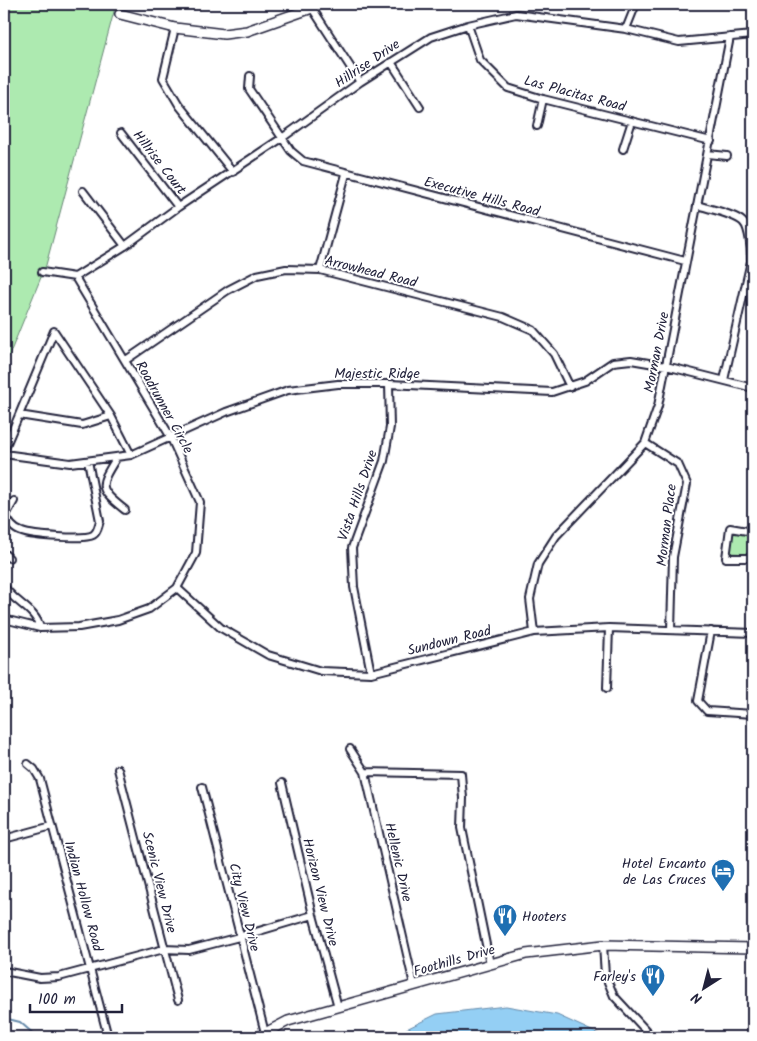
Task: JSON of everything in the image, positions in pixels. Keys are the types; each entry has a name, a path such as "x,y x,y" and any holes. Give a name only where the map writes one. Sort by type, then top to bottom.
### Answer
{"street":[{"path":"626,29 636,4"},
{"path":"120,14 175,28 224,34 247,32 314,6 360,82"},
{"name":"Hillrise Drive","path":"74,277 125,246 178,207 233,172 360,82 430,37 468,25 516,14 626,29 679,42 753,36"},
{"name":"Las Placitas Road","path":"468,25 480,60 508,88 543,99 710,141"},
{"path":"175,28 163,78 179,105 233,172"},
{"name":"Morman Drive","path":"534,632 530,599 538,564 556,536 645,443 658,406 730,37"},
{"path":"391,62 420,107"},
{"name":"Executive Hills Road","path":"250,76 249,90 291,152 303,161 346,174 685,262"},
{"path":"537,126 543,99"},
{"path":"623,149 632,121"},
{"name":"Hillrise Court","path":"121,133 178,207"},
{"path":"708,154 728,156"},
{"path":"320,270 346,174"},
{"path":"83,191 125,246"},
{"path":"697,205 733,216 743,222 751,248 751,261 724,380"},
{"name":"Arrowhead Road","path":"126,360 228,290 257,275 286,269 320,270 502,317 533,330 554,354 570,387"},
{"path":"42,272 74,277"},
{"name":"Roadrunner Circle","path":"4,619 40,628 79,627 118,620 150,609 177,588 196,553 200,502 170,436 126,360 74,277"},
{"path":"4,452 54,331 112,416 131,455"},
{"name":"Majestic Ridge","path":"4,452 70,463 131,455 226,412 288,390 338,384 389,384 552,392 585,381 613,362 631,360 666,366 753,388"},
{"name":"Vista Hills Drive","path":"371,673 354,587 352,548 384,462 390,427 389,384"},
{"path":"19,415 82,425 112,416"},
{"name":"Morman Place","path":"645,443 678,464 687,484 673,556 671,630"},
{"path":"117,457 104,478 103,484 108,496 125,510"},
{"path":"14,501 6,515 11,525 22,533 61,537 86,538 92,536 98,530 100,521 88,461"},
{"path":"753,532 730,528 726,558 753,558"},
{"path":"4,586 8,593 35,617 40,628"},
{"name":"Sundown Road","path":"177,588 222,628 268,655 321,671 371,673 534,632 609,628 753,633"},
{"path":"606,688 609,628"},
{"path":"711,631 698,701 707,711 753,714"},
{"name":"Hellenic Drive","path":"350,749 365,772 414,986"},
{"name":"Indian Hollow Road","path":"28,764 38,776 108,1037"},
{"name":"Scenic View Drive","path":"118,769 178,1000"},
{"path":"365,772 461,774 463,798 462,828 490,964"},
{"name":"Horizon View Drive","path":"282,783 313,915 338,1007"},
{"name":"City View Drive","path":"202,787 262,1035"},
{"path":"4,839 52,826"},
{"path":"4,971 36,978 50,978 164,949 189,950 313,915"},
{"path":"603,945 605,975 614,996 652,1037"},
{"name":"Foothills Drive","path":"262,1035 288,1021 526,954 603,945 753,948"}],"green space":[{"path":"4,4 116,4 46,265 4,368"},
{"path":"733,531 753,535 753,554 730,553"}],"water":[{"path":"506,1006 557,1015 605,1037 390,1037 437,1014"}],"waterway":[{"path":"4,1018 20,1022 37,1037"}],"place":[{"name":"Hotel Encanto de Las Cruces","path":"723,892"},
{"name":"Hooters","path":"505,937"},
{"name":"Farley's","path":"653,997"}]}
